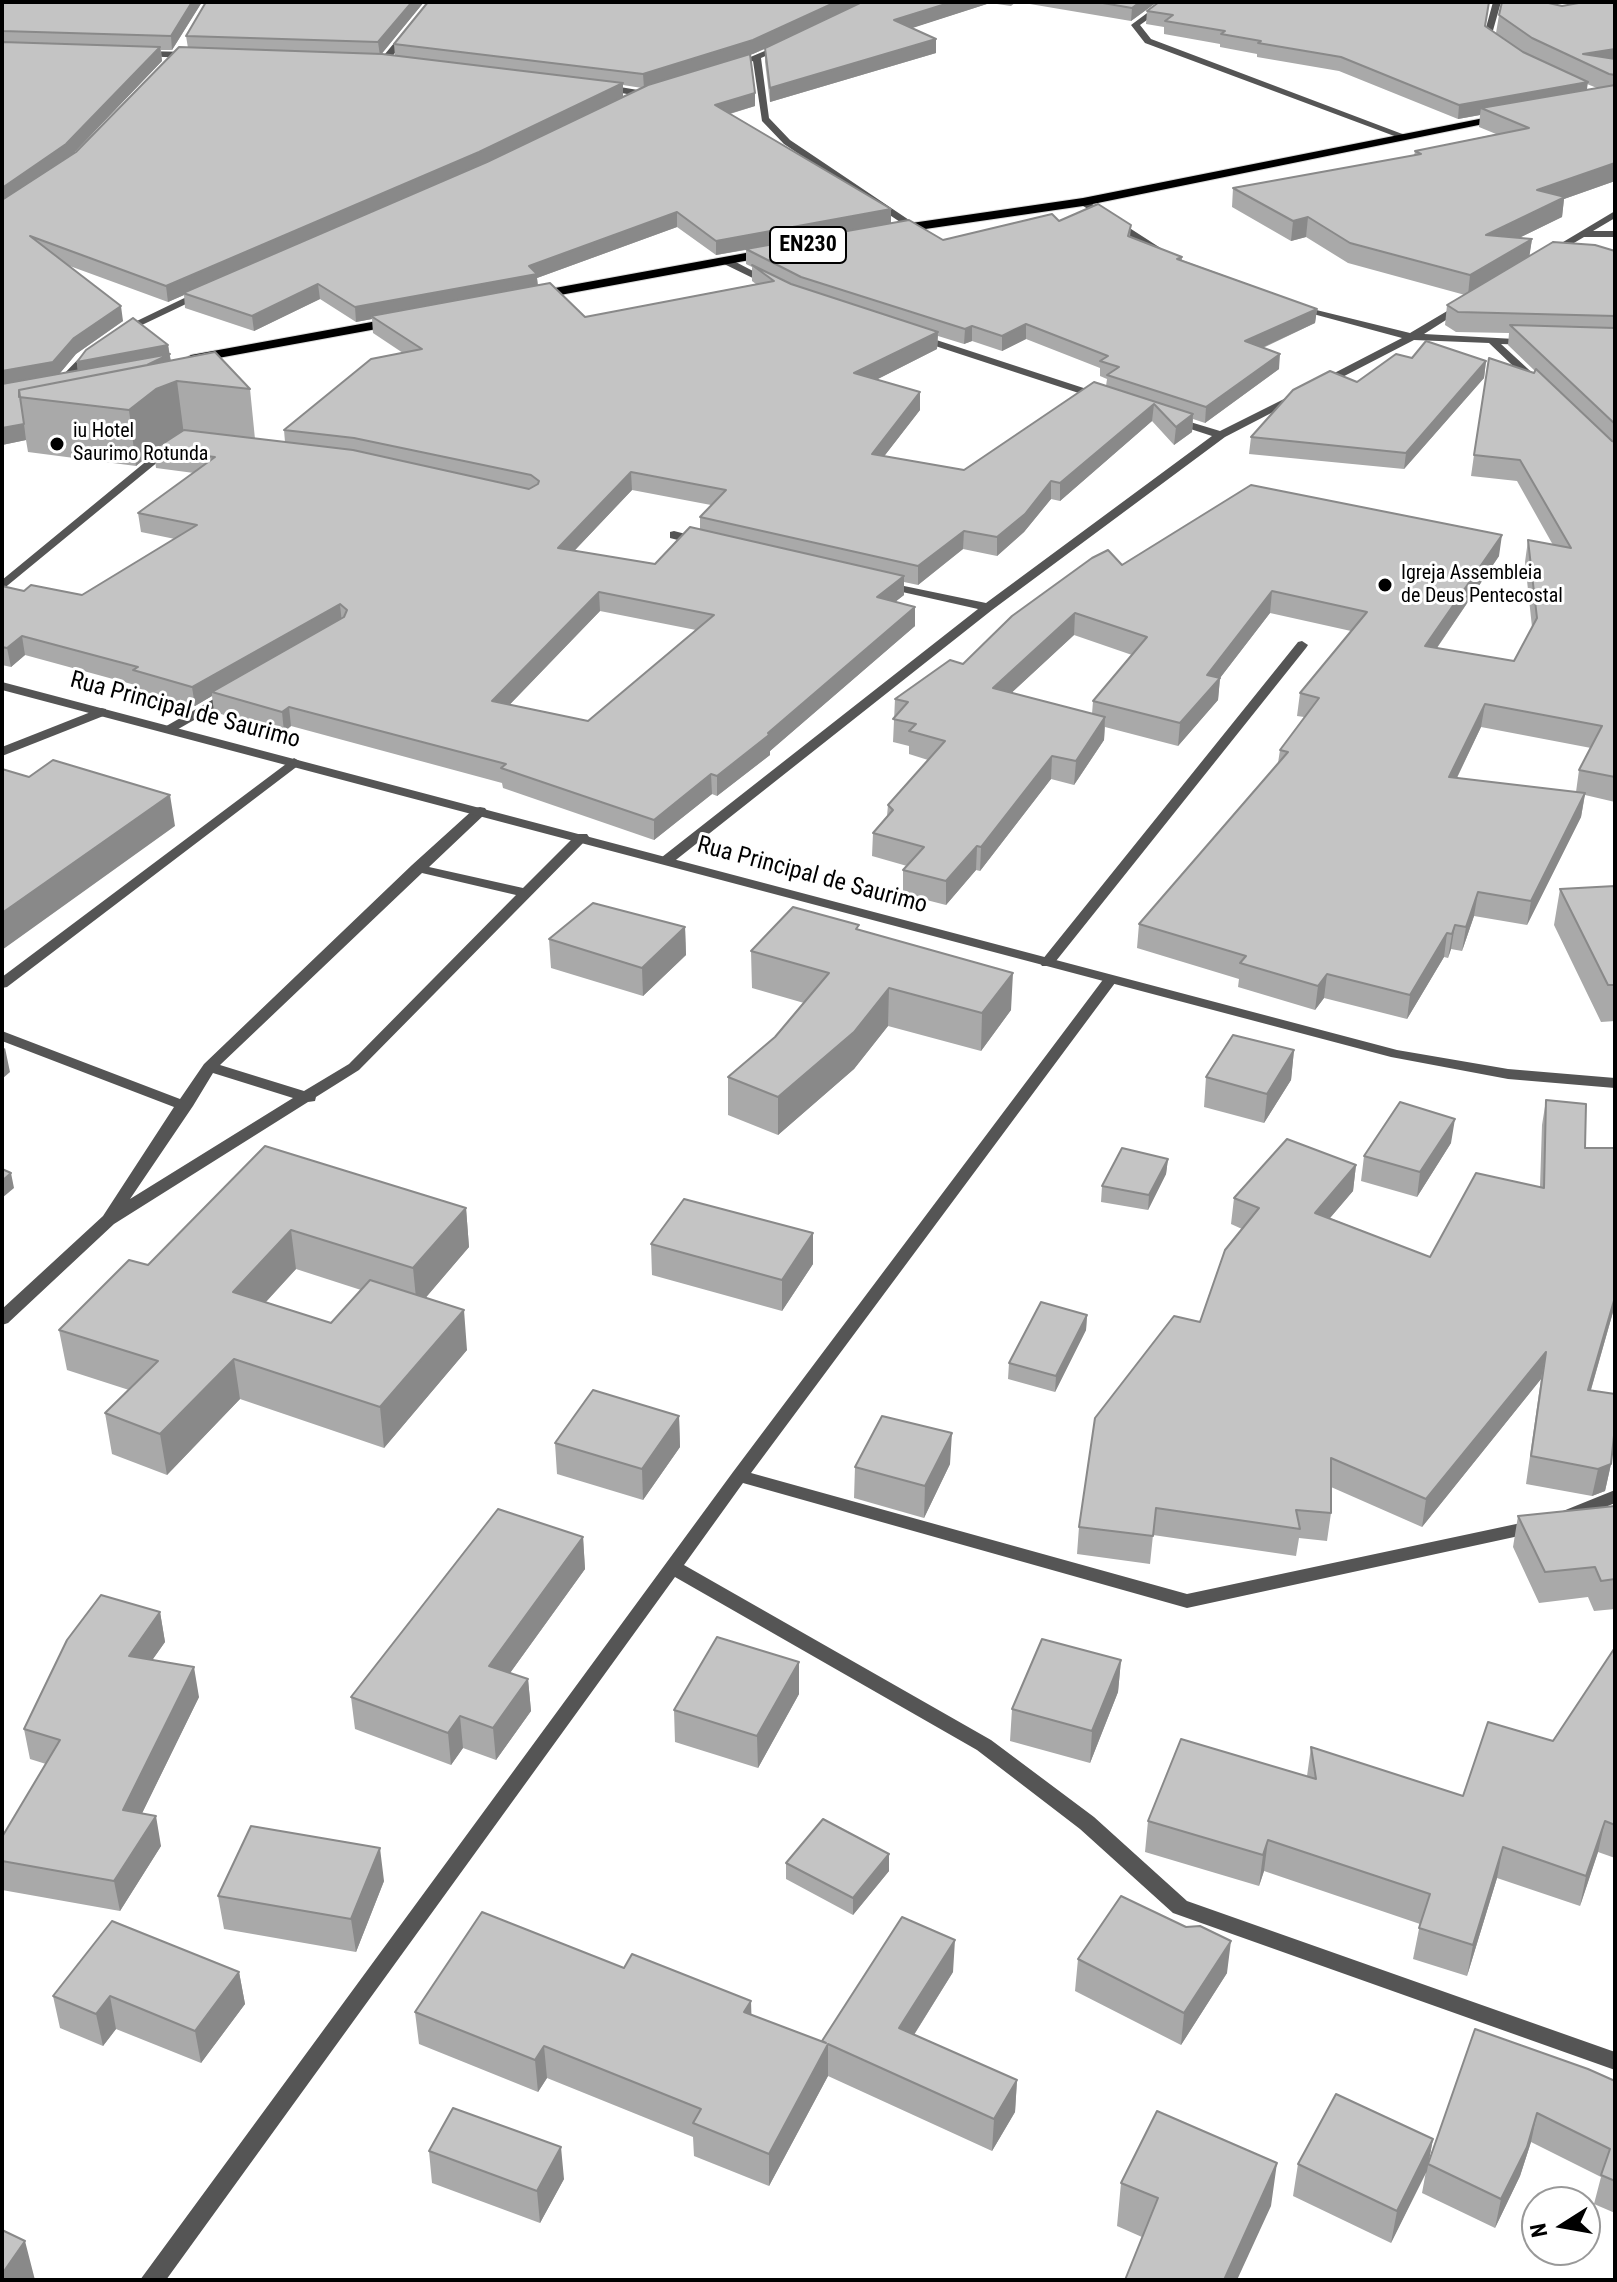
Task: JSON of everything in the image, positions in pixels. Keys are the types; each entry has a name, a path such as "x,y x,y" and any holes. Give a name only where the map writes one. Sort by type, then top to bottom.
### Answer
{"main road":[{"name":"EN230","path":"881,232 1083,202 1400,135 1518,115"},
{"name":"EN230","path":"525,298 788,249"},
{"path":"169,363 417,318"},
{"path":"46,386 92,377"}],"street":[{"path":"383,62 432,2"},
{"path":"1168,2 1135,25 1148,41 1180,56 1292,93 1400,135"},
{"path":"1497,2 1488,35 1505,48"},
{"path":"718,70 757,59 798,40"},
{"path":"168,65 185,41"},
{"path":"131,53 207,56"},
{"path":"757,59 765,119 787,142 912,226"},
{"path":"369,62 399,64"},
{"path":"584,85 644,94"},
{"path":"631,101 659,89"},
{"path":"1083,202 1177,261"},
{"path":"1542,258 1615,214"},
{"path":"1581,234 1615,234"},
{"path":"726,261 782,289"},
{"path":"113,336 210,289"},
{"path":"667,860 988,607 1221,435 1412,337 1477,297"},
{"path":"1282,304 1412,337 1541,342"},
{"path":"907,334 1116,402"},
{"path":"1493,342 1544,390"},
{"path":"61,383 82,358 103,343"},
{"path":"1161,416 1221,435"},
{"path":"2,586 169,448 185,441"},
{"path":"674,535 719,546"},
{"path":"868,580 988,607"},
{"path":"1047,963 1302,645"},
{"path":"168,729 249,682"},
{"name":"Rua Principal de Saurimo","path":"2,686 582,837 1110,980 1452,1066 1615,1083"},
{"path":"2,752 101,712"},
{"path":"2,984 294,762"},
{"path":"108,1220 209,1067 480,811"},
{"path":"2,1319 108,1220 309,1098 354,1067 582,837"},
{"path":"417,868 525,893"},
{"path":"152,2280 739,1476 1110,980"},
{"path":"2,1036 185,1106"},
{"path":"209,1067 309,1098"},
{"path":"739,1476 1187,1601 1558,1521 1615,1496"},
{"path":"673,1567 984,1745 1087,1823 1180,1907 1615,2061"}],"building":[{"path":"2,2 192,2 171,36 2,31"},
{"path":"206,2 412,2 378,42 186,36"},
{"path":"428,2 836,2 753,40 643,74 394,44"},
{"path":"862,2 952,2 894,20 936,39 770,88 765,48"},
{"path":"1097,2 1140,2 1132,8"},
{"path":"1159,2 1489,2 1485,26 1523,52 1588,82 1459,105 1341,57 1258,43 1261,41 1221,34 1225,31 1165,21 1173,15 1147,11"},
{"path":"1502,2 1544,2 1562,6 1615,2 1615,49 1583,54 1615,59 1615,75 1532,38 1499,15"},
{"path":"2,42 160,47 66,144 2,188"},
{"path":"179,47 382,54 623,83 479,152 166,286 30,236 121,306 74,338 53,362 2,371 2,200 76,152"},
{"path":"750,54 755,93 715,105 891,209 716,241 677,212 529,266 537,274 355,307 318,284 252,316 183,293 487,162 648,85"},
{"path":"1615,85 1615,163 1537,190 1565,197 1486,235 1532,239 1470,275 1350,243 1308,217 1293,221 1233,188 1421,154 1415,151 1529,128 1481,108"},
{"path":"1098,204 1131,225 1128,236 1182,257 1177,259 1317,309 1245,341 1280,354 1206,407 1107,375 1119,367 1100,361 1108,356 1026,324 1002,336 972,326 965,329 801,277 746,249 909,220 943,240 1052,214 1059,221"},
{"path":"1553,242 1595,245 1615,251 1615,316 1458,312 1447,305"},
{"path":"752,265 791,284 938,332 854,373 920,392 872,454 964,470 1094,382 1193,414 1176,427 1154,404 1060,483 1051,481 1025,514 997,537 964,531 918,566 700,517 726,490 631,472 558,548 655,564 690,527 904,576 877,597 915,607 769,735 717,776 711,774 654,820 501,768 506,764 289,707 282,712 212,692 344,617 347,610 340,604 192,687 133,670 138,667 22,636 7,648 2,647 2,586 24,591 31,585 82,595 197,525 138,513 215,457 153,450 184,430 353,450 529,489 538,484 539,481 531,475 354,438 284,430 371,359 422,349 371,316 550,283 585,317 774,281","holes":["599,592 714,615 588,721 492,701"]},
{"path":"133,318 168,345 77,362 86,350"},
{"path":"1510,325 1615,328 1615,424"},
{"path":"1426,341 1486,361 1406,453 1251,437 1293,390 1330,371 1357,382 1396,354 1412,358"},
{"path":"215,352 250,389 177,381 156,389 129,410 19,397 19,390"},
{"path":"170,354 147,365 19,390 24,424 2,428 2,384"},
{"path":"1489,358 1534,373 1536,369 1615,442 1615,777 1579,770 1602,726 1485,704 1449,777 1585,793 1531,901 1478,892 1466,927 1455,925 1452,934 1447,933 1410,995 1327,974 1318,986 1240,963 1246,956 1139,924 1288,752 1280,750 1319,698 1300,693 1367,612 1272,591 1207,675 1220,678 1180,723 1093,701 1147,637 1075,613 993,688 1105,717 1076,761 1052,756 981,847 977,846 946,881 903,870 924,847 873,833 893,810 888,805 945,741 909,731 916,724 893,719 908,702 895,699 950,660 963,664 1012,616 1092,558 1108,550 1122,565 1251,485 1502,535 1425,646 1514,661 1537,618 1528,540 1571,548 1520,460 1474,455"},
{"path":"53,760 170,795 2,913 2,769 29,777"},
{"path":"1615,886 1615,985 1608,985 1560,889"},
{"path":"593,903 685,927 642,968 549,939"},
{"path":"793,907 859,925 856,929 1013,973 982,1013 889,988 854,1032 778,1097 728,1077 775,1037 829,973 751,951"},
{"path":"1233,1035 1294,1050 1267,1094 1206,1077"},
{"path":"1546,1100 1586,1104 1585,1148 1615,1148 1615,1297 1588,1390 1615,1394 1611,1464 1598,1469 1531,1456 1546,1352 1426,1499 1331,1458 1331,1513 1296,1510 1300,1529 1156,1508 1153,1536 1079,1527 1095,1418 1174,1316 1200,1322 1225,1250 1259,1208 1234,1198 1287,1139 1356,1165 1315,1213 1430,1257 1476,1173 1544,1188"},
{"path":"1400,1102 1455,1119 1420,1172 1364,1156"},
{"path":"265,1146 466,1208 413,1268 291,1230 233,1292 331,1323 370,1280 464,1310 380,1407 234,1359 160,1434 105,1413 158,1361 59,1330 129,1260 148,1265"},
{"path":"1122,1148 1168,1159 1149,1195 1102,1186"},
{"path":"2,1169 11,1173 2,1181"},
{"path":"684,1199 813,1233 782,1280 651,1244"},
{"path":"1041,1302 1087,1315 1056,1376 1009,1363"},
{"path":"593,1390 679,1416 642,1469 555,1443"},
{"path":"882,1416 952,1433 925,1486 855,1467"},
{"path":"1615,1506 1615,1579 1601,1581 1595,1567 1545,1572 1518,1516"},
{"path":"498,1509 583,1537 489,1666 528,1679 493,1728 460,1716 448,1733 351,1697"},
{"path":"101,1595 160,1612 129,1656 194,1667 123,1810 156,1816 114,1881 2,1861 2,1837 60,1740 24,1729 67,1640"},
{"path":"717,1637 799,1662 757,1736 674,1710"},
{"path":"1042,1639 1121,1660 1092,1731 1012,1709"},
{"path":"1614,1649 1615,1825 1605,1821 1586,1876 1503,1847 1473,1945 1419,1928 1430,1894 1268,1840 1263,1855 1148,1821 1181,1739 1316,1779 1311,1747 1463,1796 1488,1722 1553,1741"},
{"path":"823,1819 889,1854 853,1898 786,1863"},
{"path":"251,1826 380,1848 351,1919 218,1896"},
{"path":"1121,1896 1186,1927 1200,1926 1231,1941 1184,2013 1078,1959"},
{"path":"482,1912 624,1968 632,1954 751,2001 744,2012 826,2043 822,2041 902,1917 955,1940 899,2028 1017,2080 994,2119 828,2044 769,2154 693,2123 701,2109 544,2046 535,2060 415,2012"},
{"path":"112,1921 239,1972 195,2031 110,1996 96,2014 53,1996"},
{"path":"1475,2029 1615,2081 1615,2181 1601,2175 1610,2149 1537,2113 1527,2147 1501,2199 1428,2164"},
{"path":"1336,2094 1433,2139 1397,2211 1298,2164"},
{"path":"453,2108 561,2147 537,2191 429,2151"},
{"path":"1157,2111 1277,2163 1224,2280 1125,2280 1158,2198 1121,2183"},
{"path":"2,2230 25,2241 2,2274"}],"place":[{"name":"iu Hotel Saurimo Rotunda","path":"57,444"},
{"name":"Igreja Assembleia de Deus Pentecostal","path":"1385,585"}]}
